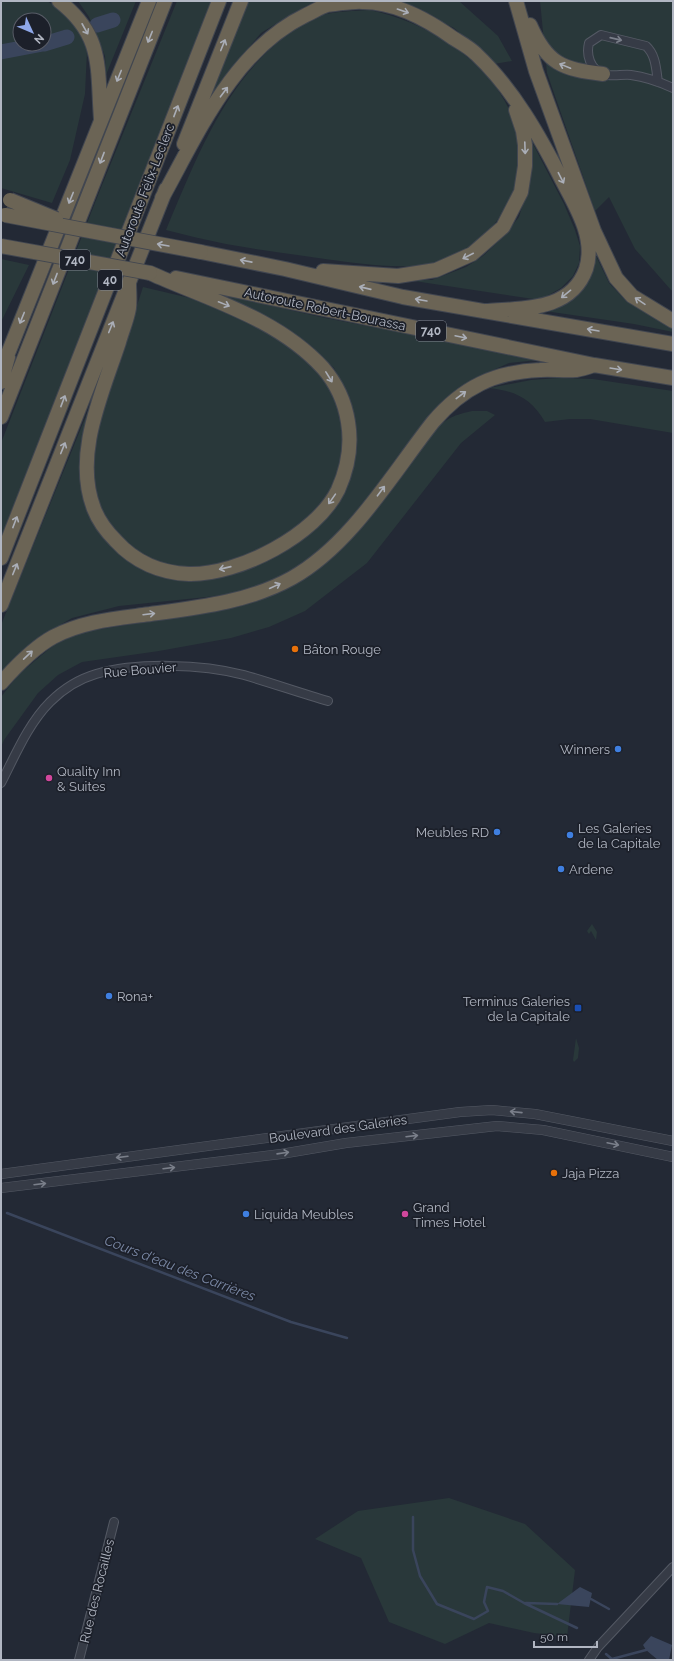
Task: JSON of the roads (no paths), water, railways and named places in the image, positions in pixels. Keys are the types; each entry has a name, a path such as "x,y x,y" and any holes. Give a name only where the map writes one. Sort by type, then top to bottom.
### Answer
{"highway":[{"path":"59,1 72,11 81,21 87,30 93,47 98,64 101,122"},
{"path":"1,366 9,351 149,1"},
{"path":"1,417 164,1"},
{"name":"Autoroute Félix-Leclerc","path":"1,558 219,1"},
{"path":"1,605 241,1"},
{"path":"162,198 213,106 251,55 290,23 327,5 363,1 406,11 432,24 475,52 494,74 529,121 545,148 572,200 585,230 589,257 586,269 580,280 570,292 557,301 533,308 488,311"},
{"path":"516,1 536,72 594,231 616,278 632,296 673,321"},
{"path":"520,1 538,42 557,63 567,68 603,74"},
{"path":"285,269 398,276 436,270 472,254 503,227 521,192 525,166 525,145 523,131 512,97"},
{"path":"6,198 86,231"},
{"name":"740","path":"3,214 285,269 403,297 673,344"},
{"name":"740","path":"1,246 150,273 189,285"},
{"path":"129,282 129,308 92,424 86,471 88,488 95,510 105,529 125,550 150,566 190,574 210,572 234,566 256,558 278,547 313,522 326,508 337,491 345,472 350,450 350,434 347,412 339,393 325,370 312,357 291,339 266,324 189,285"},
{"name":"Autoroute Robert-Bourassa","path":"189,285 594,365 673,378"},
{"path":"1,382 9,351"},
{"path":"1,683 34,650 66,630 83,624 102,620 210,605 252,595 293,577 324,556 345,536 447,406 472,387 493,378 514,372 539,370 577,370 594,365"}],"street":[{"path":"658,82 654,57 646,46 601,35 594,38 589,43 587,50 588,58 593,66 603,74 631,75 658,82 673,88"},
{"name":"Rue Bouvier","path":"1,783 23,740 39,714 63,691 95,674 116,669 178,666 201,667 243,675 328,701"},
{"name":"Boulevard des Galeries","path":"1,1174 460,1112 492,1110 535,1114 673,1141"},
{"name":"Boulevard des Galeries","path":"1,1188 281,1154 354,1142 497,1126 543,1130 673,1157"},
{"name":"Rue des Rocailles","path":"80,1660 114,1522"},
{"path":"589,1660 598,1647 673,1567"}],"water":[{"path":"580,1587 592,1593 589,1607 557,1604"},
{"path":"651,1636 672,1645 669,1660 658,1660 646,1650 643,1645"}],"waterway":[{"path":"97,25 113,20"},
{"path":"52,42 67,37"},
{"path":"1,52 12,50"},
{"name":"Cours d'eau des Carrières","path":"7,1213 291,1322 347,1338"},
{"name":"Cours d'eau des Carrières","path":"413,1517 413,1550 420,1576 437,1604 474,1619 488,1611 484,1602 487,1587 503,1591 524,1603 577,1628"},
{"path":"591,1599 609,1609"},
{"path":"526,1603 557,1604"},
{"path":"612,1659 646,1650"},
{"name":"Cours d'eau des Carrières","path":"606,1654 613,1660"}],"place":[{"name":"Bâton Rouge","path":"295,649"},
{"name":"Winners","path":"618,749"},
{"name":"Quality Inn & Suites","path":"49,778"},
{"name":"Meubles RD","path":"497,832"},
{"name":"Les Galeries de la Capitale","path":"570,835"},
{"name":"Ardene","path":"561,869"},
{"name":"Rona+","path":"109,996"},
{"name":"Terminus Galeries de la Capitale","path":"578,1008"},
{"name":"Jaja Pizza","path":"554,1173"},
{"name":"Liquida Meubles","path":"246,1214"},
{"name":"Grand Times Hotel","path":"405,1214"}]}
